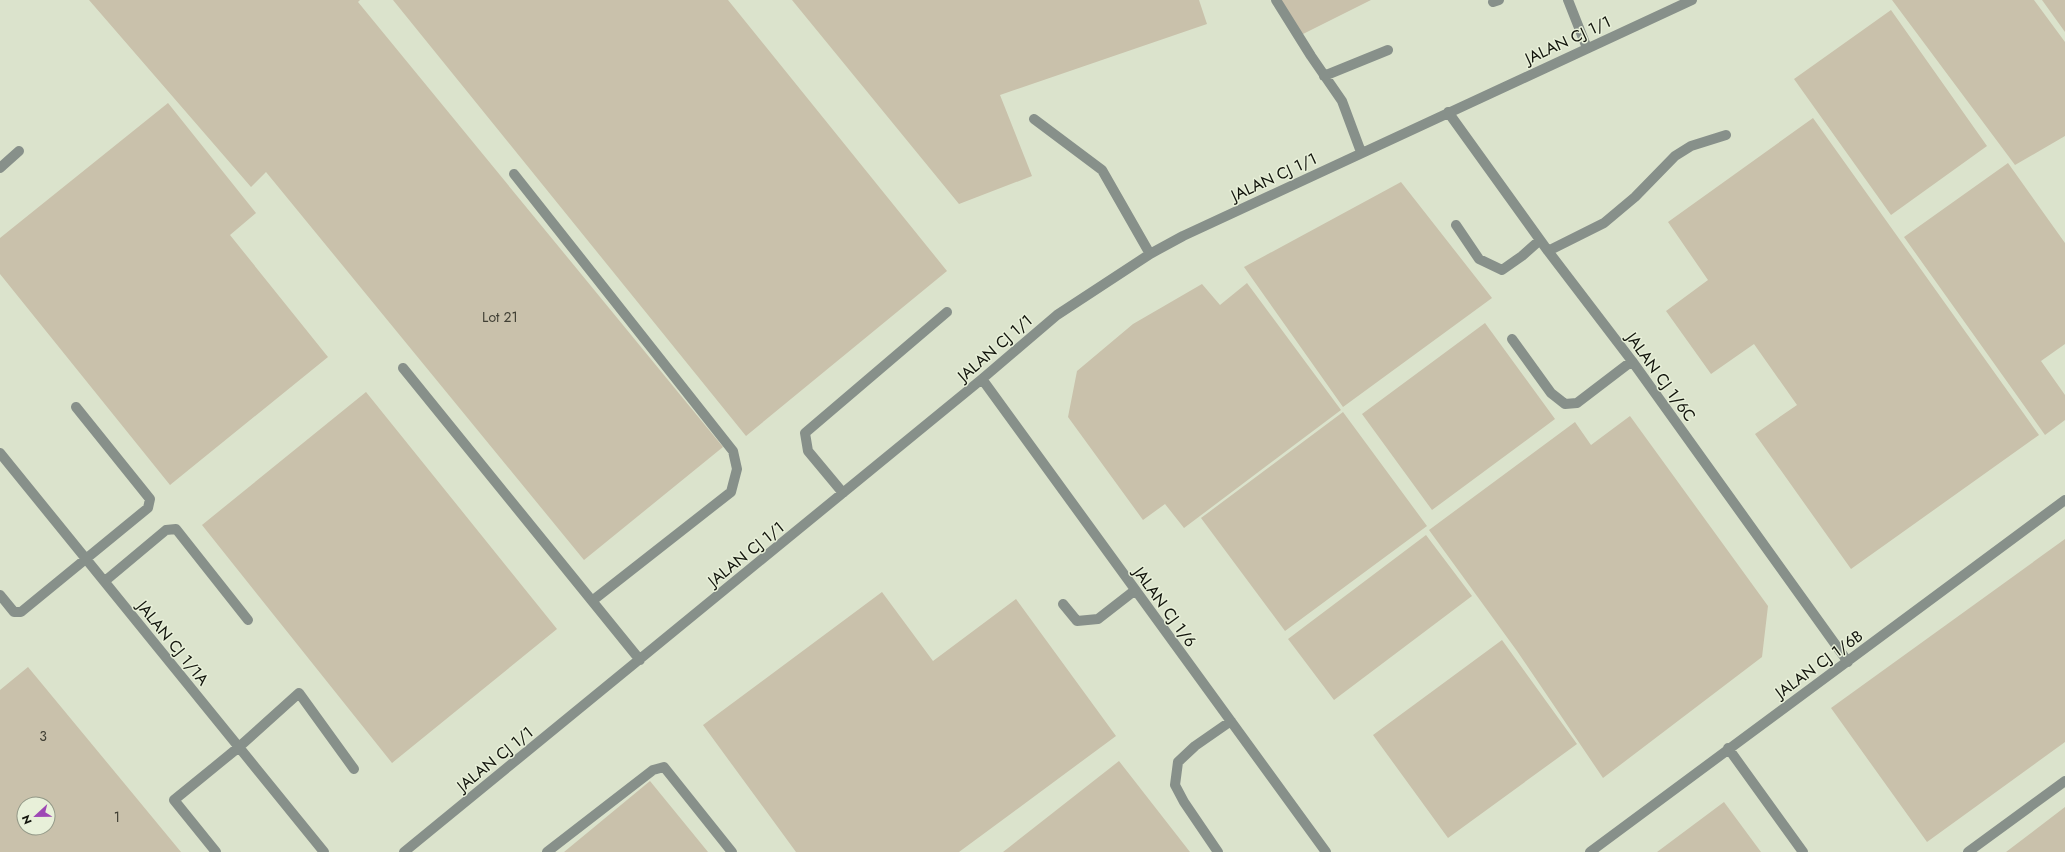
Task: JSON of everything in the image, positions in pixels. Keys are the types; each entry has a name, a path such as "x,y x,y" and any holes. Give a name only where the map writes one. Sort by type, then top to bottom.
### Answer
{"street":[{"path":"1276,0 1324,76 1342,101 1361,152"},
{"path":"1568,0 1587,48"},
{"name":"JALAN CJ 1/1","path":"404,852 982,379 1057,315 1150,254 1183,236 1361,152 1692,0"},
{"path":"1324,76 1388,50"},
{"name":"JALAN CJ 1/6C","path":"1448,112 1548,251 1632,361 1848,662"},
{"path":"1034,119 1102,170 1150,254"},
{"path":"1548,251 1604,223 1635,196 1675,156 1690,146 1726,135"},
{"path":"0,168 19,151"},
{"path":"514,174 733,451 737,469 731,492 592,601"},
{"path":"1456,225 1479,260 1502,270 1522,256 1540,240"},
{"path":"843,493 808,451 805,432 947,312"},
{"path":"1512,339 1551,392 1565,404 1577,403 1632,361"},
{"path":"403,368 640,660"},
{"name":"JALAN CJ 1/6","path":"982,379 1134,591 1326,852"},
{"path":"0,595 14,612 21,612 85,558 148,508 150,499 76,407"},
{"name":"JALAN CJ 1/1A","path":"0,453 324,852"},
{"name":"JALAN CJ 1/6B","path":"1590,852 1728,748 1848,662 2065,500"},
{"path":"105,582 166,530 176,529 248,620"},
{"path":"1063,604 1077,621 1098,619 1134,591"},
{"path":"216,852 174,800 239,747 299,692 354,769"},
{"path":"1218,852 1184,802 1175,785 1178,762 1195,746 1231,722"},
{"path":"1728,748 1803,852"},
{"path":"546,852 653,770 664,767 732,852"},
{"path":"1968,852 2065,780"}],"building":[{"path":"89,0 360,0 358,2 723,447 584,560 266,172 251,187"},
{"path":"393,0 728,0 947,271 746,436"},
{"path":"792,0 1199,0 1207,24 1000,95 1032,176 959,204"},
{"path":"1276,0 1371,0 1295,38"},
{"path":"1892,0 2034,0 2065,42 2065,136 2015,165"},
{"path":"2042,0 2065,0 2065,32"},
{"path":"1891,10 1987,146 1891,215 1794,79"},
{"path":"168,103 256,213 230,235 328,357 170,485 0,274 0,238"},
{"path":"1813,118 2039,435 1851,569 1755,434 1797,405 1754,344 1711,374 1666,311 1708,280 1668,222"},
{"path":"2008,163 2065,243 2065,344 2041,361 2065,395 2065,420 2045,435 1904,237"},
{"path":"1401,182 1492,298 1343,407 1244,267"},
{"path":"1247,283 1341,410 1184,528 1165,504 1143,520 1068,417 1077,371 1133,324 1202,284 1220,305"},
{"path":"1485,323 1555,419 1432,510 1362,414"},
{"path":"366,392 557,629 392,763 202,525"},
{"path":"1343,412 1427,526 1285,631 1201,518"},
{"path":"1630,416 1768,606 1762,657 1603,778 1517,651 1429,530 1575,422 1591,445"},
{"path":"1426,535 1472,596 1334,700 1288,639"},
{"path":"2065,539 2065,742 1927,842 1831,708"},
{"path":"882,592 933,661 1016,599 1116,736 959,852 796,852 703,725"},
{"path":"1502,640 1577,744 1448,838 1373,735"},
{"path":"28,667 181,852 0,852 0,690"},
{"path":"1119,761 1190,852 1003,852"},
{"path":"650,781 708,852 564,852"},
{"path":"1724,802 1761,852 1657,852"},
{"path":"2065,807 2065,852 2006,852"}]}
